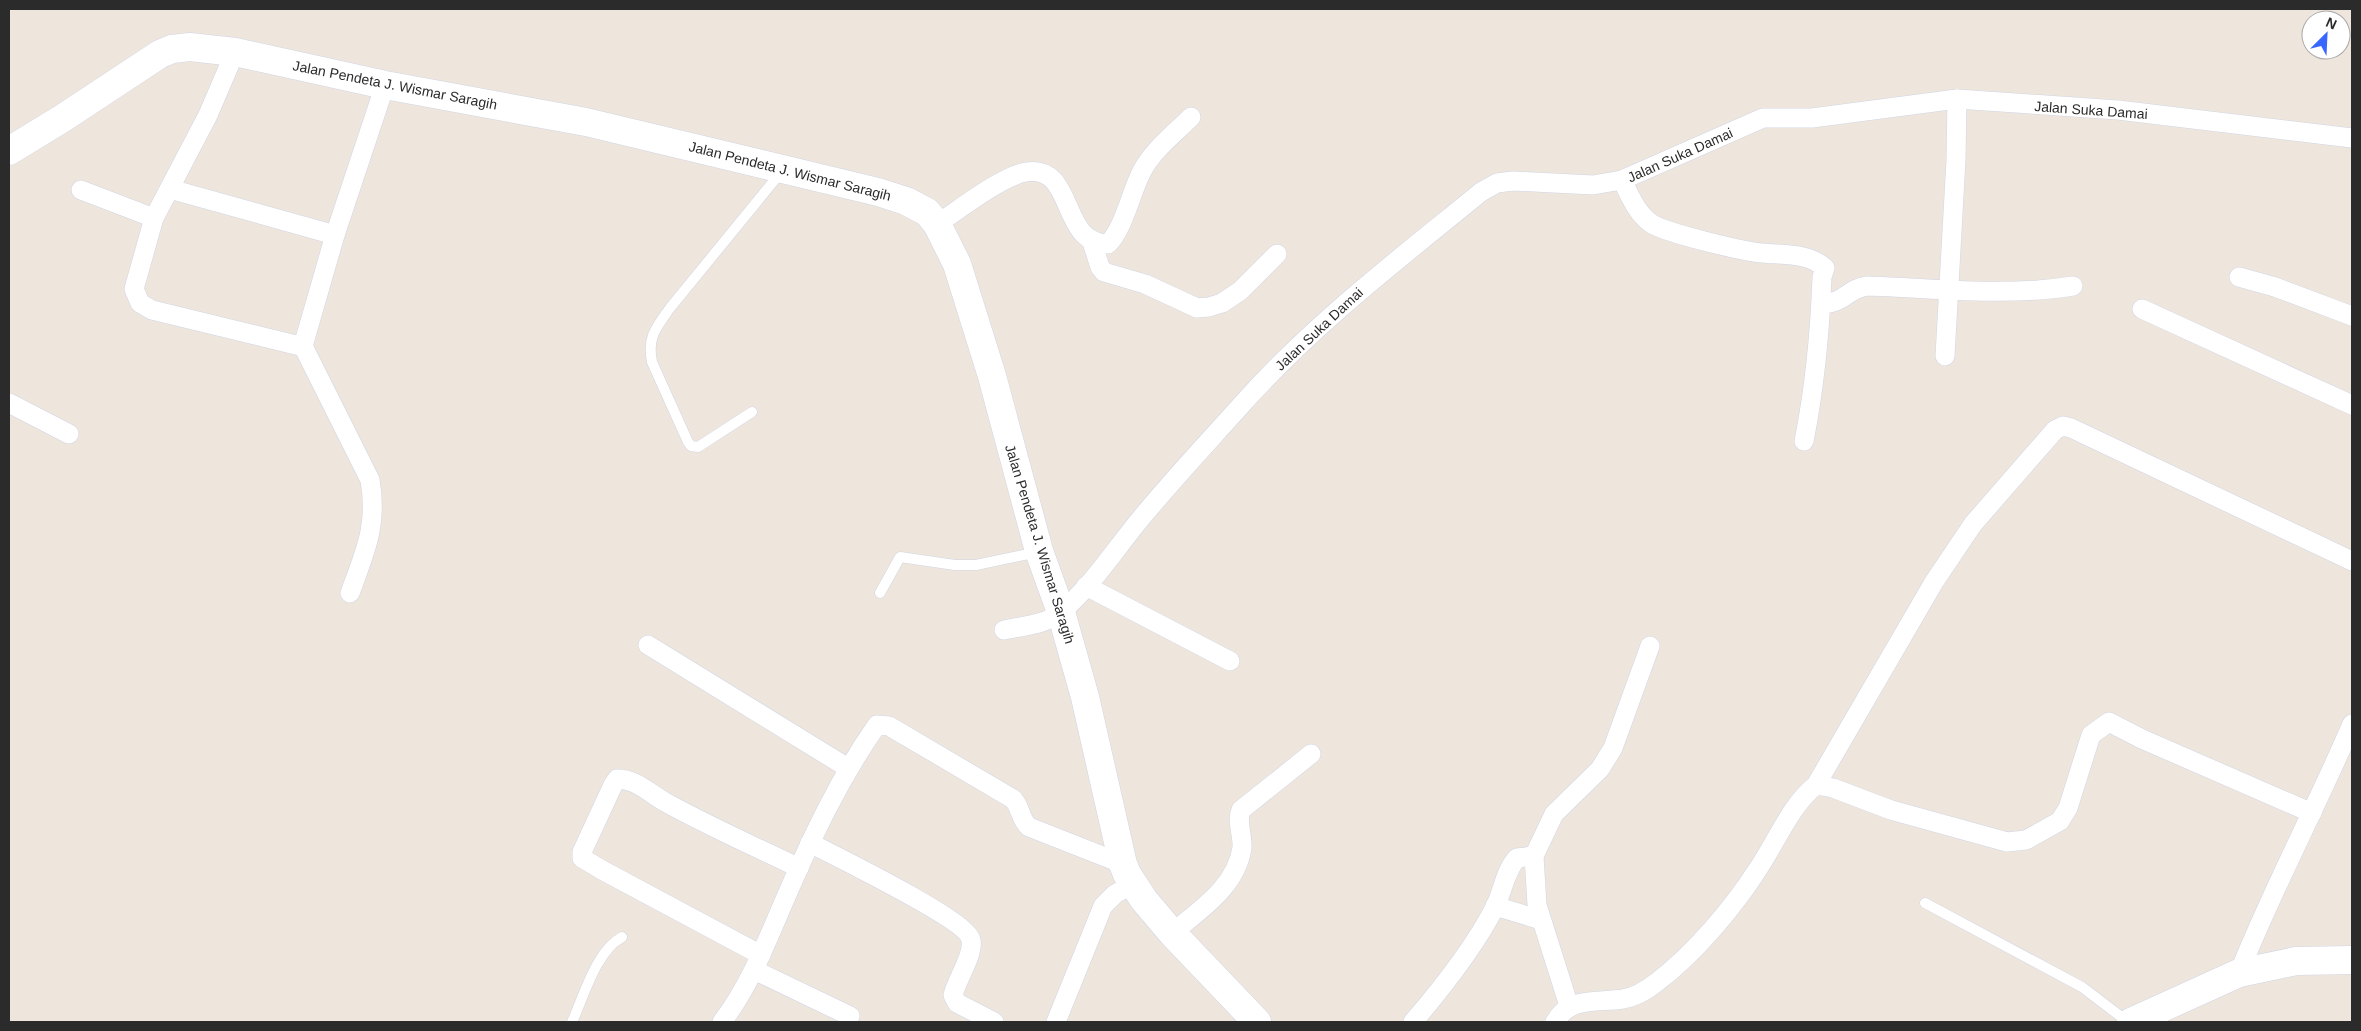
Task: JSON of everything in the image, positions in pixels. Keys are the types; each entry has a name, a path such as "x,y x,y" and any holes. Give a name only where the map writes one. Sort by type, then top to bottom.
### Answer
{"street":[{"name":"Jalan Pendeta J. Wismar Saragih","path":"13,140 160,54 172,49 190,47 235,52 385,85 586,122 878,192 906,201 927,212 937,224 957,264 992,376 1039,551 1061,612 1085,697 1128,874 1144,900 1172,933 1257,1022"},
{"path":"235,52 208,115 154,218 134,289 140,302 152,310 303,346"},
{"path":"350,593 371,533 374,499 370,480 303,346 335,235 385,85"},
{"path":"1945,356 1956,160 1957,100"},
{"name":"Jalan Suka Damai","path":"1004,630 1036,624 1050,619 1061,612 1086,586 1188,465 1246,400 1300,344 1352,297 1481,192 1496,183 1513,181 1593,184 1622,180 1764,118 1812,118 1957,100 2118,110 2333,138 2352,138"},
{"path":"937,224 1006,180 1026,172 1039,172 1049,174 1056,182 1081,232 1100,244 1108,244 1116,236 1131,193 1143,169 1152,156 1191,117"},
{"path":"1622,180 1636,208 1652,224 1677,233 1757,253 1802,256 1820,262 1825,268 1813,395 1804,441"},
{"path":"81,190 154,218"},
{"path":"170,190 335,235"},
{"path":"1091,239 1100,267 1104,272 1145,284 1197,308 1209,307 1228,299 1240,291 1277,254"},
{"path":"2239,277 2274,286 2352,316"},
{"path":"1821,304 1839,302 1852,291 1866,286 2026,292 2073,286"},
{"path":"2142,309 2352,405"},
{"path":"9,404 69,434"},
{"path":"1555,1022 1560,1013 1569,1006 1587,1001 1623,999 1640,993 1673,969 1710,929 1752,879 1798,803 1816,784 1846,738 1934,582 1968,531 2055,430 2063,426 2071,428 2352,560"},
{"path":"1086,586 1230,661"},
{"path":"648,645 848,768"},
{"path":"1569,1006 1537,906 1534,856 1554,814 1600,769 1613,748 1650,646"},
{"path":"1816,784 1833,788 1891,810 2007,842 2026,840 2060,821 2068,808 2091,735 2109,722 2142,739 2312,812"},
{"path":"2239,973 2282,873 2352,724"},
{"path":"722,1022 757,963 810,843 848,768 877,725 889,726 1013,799 1018,804 1023,821 1029,827 1128,874 1115,894 1103,906 1056,1022"},
{"path":"1172,933 1217,896 1230,876 1240,855 1243,838 1238,818 1241,810 1311,754"},
{"path":"799,868 624,779 617,779 613,785 582,852 582,858 757,963 850,1016"},
{"path":"810,843 943,915 967,932 971,939 971,950 953,995 957,1004 994,1022"},
{"path":"1413,1022 1466,954 1495,906 1511,864 1517,858 1534,856"},
{"path":"1495,906 1541,920"},
{"path":"2130,1022 2239,973 2296,961 2352,960"}],"lane":[{"path":"752,412 698,447 691,446 652,362 649,348 653,331 670,308 784,169"},
{"path":"880,594 900,557 955,565 976,565 1039,551"},
{"path":"1924,903 2082,987 2130,1022"},
{"path":"572,1022 603,953 613,942 622,937"}]}
